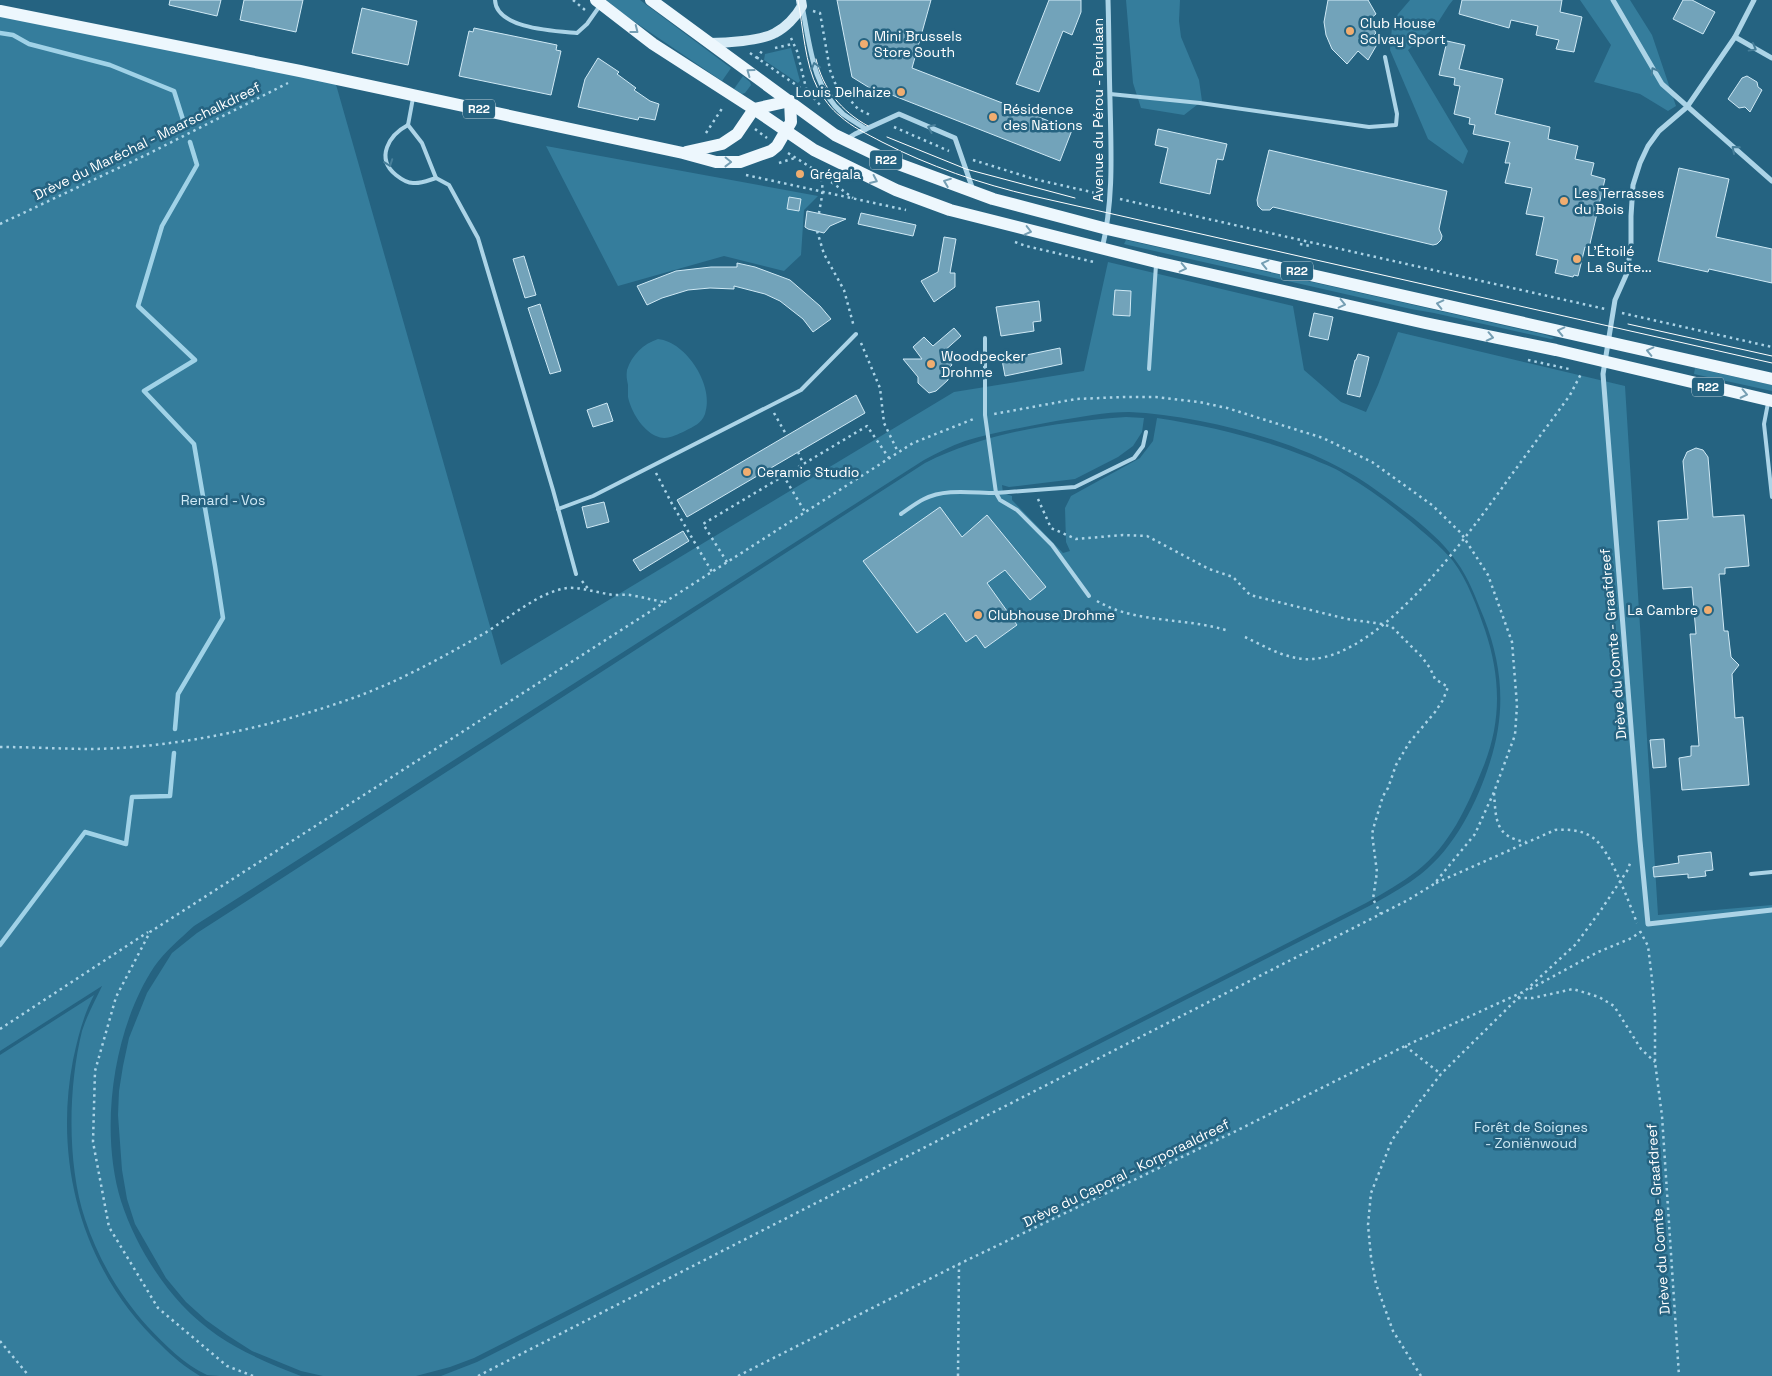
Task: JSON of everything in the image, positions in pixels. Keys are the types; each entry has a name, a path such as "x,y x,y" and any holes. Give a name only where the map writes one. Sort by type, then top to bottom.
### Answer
{"main road":[{"path":"651,0 790,101"},
{"path":"599,2 653,44 785,131"},
{"name":"R22","path":"0,11 414,95 683,152 716,162 740,162 764,154 777,146"},
{"path":"754,109 790,101"},
{"path":"777,146 791,122 790,101"},
{"name":"R22","path":"790,101 827,130 885,159 1019,207 1107,229 1772,379"},
{"name":"R22","path":"683,152 722,144 736,134 754,109"},
{"name":"R22","path":"785,131 836,162 896,190 950,210 1156,262 1770,400"}],"street":[{"name":"Avenue du Pérou - Perulaan","path":"1102,248 1107,229 1112,164 1108,0"},
{"path":"1613,0 1662,84 1772,181"},
{"name":"Drève du Comte - Graafdreef","path":"1754,0 1734,37 1687,108 1659,131 1648,146 1640,163 1634,185 1631,246 1627,274 1615,300 1602,381 1648,924 1772,910"},
{"path":"709,43 733,43 774,34 788,23 802,3"},
{"path":"802,3 814,64 820,83 827,96 842,112 866,129"},
{"path":"1734,37 1772,58"},
{"path":"845,140 899,114 955,138 974,192"}],"lane":[{"path":"495,0 495,4 503,17 521,25 577,33 587,24 599,2"},
{"path":"1110,94 1200,103 1369,126 1396,124 1397,114 1385,57"},
{"path":"414,95 408,125 422,143 436,178 449,185 478,238 576,574"},
{"path":"408,125 391,138 387,147 386,157 388,165 400,178 408,182 416,184 436,178"},
{"path":"1149,369 1156,262"},
{"path":"558,509 593,496 801,390 856,334"},
{"path":"985,338 985,415 996,493 1000,500 1017,510 1052,545 1089,596"},
{"path":"1770,400 1764,424 1772,497"},
{"path":"900,514 925,498 940,494 962,492 996,493 1076,487 1134,458 1143,446 1146,432"},
{"path":"1751,874 1772,872"}],"path":[{"path":"802,3 820,14 834,83 858,109 915,138 962,157 1034,179 1110,197 1772,347"},
{"path":"791,38 797,51 807,92"},
{"path":"747,50 757,59 807,92 824,110"},
{"path":"757,59 762,51"},
{"name":"Drève du Maréchal - Maarschalkdreef","path":"0,224 148,154 279,88 288,83 300,71"},
{"path":"704,136 723,107"},
{"path":"745,122 855,199"},
{"path":"816,170 822,179 823,192 819,213"},
{"path":"740,173 896,207"},
{"path":"1300,244 1310,246"},
{"path":"1245,637 1286,656 1310,660 1322,658 1352,646 1382,624 1402,608 1441,567 1570,395 1582,372"},
{"path":"0,1029 913,443 985,415 1076,399 1156,397 1190,401 1227,408 1323,438 1372,462 1432,505 1464,538 1488,574 1512,642 1517,705 1515,735 1494,792 1475,834 1434,884"},
{"path":"770,406 787,436"},
{"path":"727,562 703,524 867,426 889,458"},
{"path":"798,452 803,463"},
{"path":"653,466 671,502 712,572"},
{"path":"783,476 805,512"},
{"path":"1035,490 1051,528 1076,539 1123,535 1146,536 1209,569 1232,577 1250,595 1347,619 1382,624 1398,631 1422,657 1435,679 1448,687 1443,700 1409,743 1396,765 1374,826 1372,834 1377,872 1373,899 1381,914"},
{"path":"0,747 94,749 146,745 206,737 308,713 355,697 412,672 484,633 540,598 566,588 576,588 609,595 630,595 647,600 665,602"},
{"path":"1089,596 1105,606 1137,616 1194,622 1229,631"},
{"path":"1494,792 1496,819 1504,835 1515,841 1526,842"},
{"name":"Drève du Comte - Graafdreef","path":"478,1376 1381,914 1434,884 1554,830 1582,832 1594,838 1603,848 1620,882 1650,954 1655,1016 1655,1062 1662,1116 1679,1376"},
{"path":"1421,1376 1393,1331 1376,1284 1370,1256 1368,1225 1371,1193 1392,1140 1441,1074 1525,991 1576,944 1620,882 1640,841"},
{"path":"150,932 116,997 95,1071 93,1142 109,1227 158,1308 227,1366 253,1376"},
{"path":"1525,991 1598,952 1632,938"},
{"path":"1518,998 1533,998 1573,989 1599,997 1614,1006 1641,1050 1655,1062"},
{"name":"Drève du Caporal - Korporaaldreef","path":"738,1376 959,1264 1236,1131 1405,1046 1525,991"},
{"path":"1405,1046 1441,1074"},
{"path":"958,1376 959,1264"},
{"path":"0,1341 29,1376"}],"green space":[{"path":"606,0 640,0 731,68 722,81 626,16"},
{"path":"1126,0 1180,0 1179,21 1181,37 1199,80 1202,101 1184,115 1141,108 1133,83"},
{"path":"1410,0 1453,0 1435,27 1408,50 1468,151 1463,164 1428,139 1390,50 1392,27 1398,14"},
{"path":"1580,0 1630,0 1652,35 1676,106 1668,111 1640,94 1594,82 1611,45"},
{"name":"Forêt de Soignes - Zoniënwoud","path":"0,10 335,81 501,665 954,392 1084,371 1108,262 1293,306 1304,370 1341,402 1366,412 1398,332 1625,386 1658,915 1772,905 1772,1376 441,1376 477,1362 1375,903 1405,886 1421,874 1454,838 1479,793 1490,762 1498,725 1500,690 1495,654 1484,618 1468,581 1451,554 1427,529 1385,496 1323,459 1297,448 1241,430 1183,418 1129,412 1083,416 987,435 965,441 924,460 194,926 168,950 154,967 140,992 128,1020 114,1081 111,1143 114,1173 121,1201 138,1243 154,1269 172,1294 195,1318 237,1348 301,1376 207,1375 183,1360 148,1327 119,1290 96,1248 79,1198 72,1151 74,1076 82,1031 102,986 0,1051"},
{"path":"791,48 800,81 798,83 764,60 765,54"},
{"path":"743,76 751,85 742,94 734,89"},
{"path":"546,146 818,196 804,210 801,255 784,271 724,256 618,286"},
{"path":"1126,240 1555,338 1551,339 1411,309 1124,244"},
{"path":"658,339 669,342 679,348 688,357 702,379 706,391 707,403 705,414 701,420 685,431 667,438 656,436 642,425 634,414 628,397 627,370 629,365 643,347"},
{"path":"1695,368 1772,385 1772,391 1694,374"},
{"path":"1126,417 1144,418 1142,432 1133,446 1118,457 1075,479 1009,487 1002,485 1003,493 1012,496 1012,500 1063,553 1070,551 1066,542 1065,508 1071,496 1140,458 1153,441 1157,418 1215,429 1253,439 1291,451 1336,469 1385,501 1432,539 1453,561 1468,586 1490,648 1496,683 1496,718 1489,752 1464,811 1448,837 1429,861 1405,880 1366,903 474,1358 450,1367 416,1376 323,1376 301,1371 252,1351 206,1320 186,1302 166,1278 135,1224 127,1199 122,1170 118,1115 119,1091 129,1038 147,993 172,953 197,933 925,463 973,443 1023,430"},
{"path":"94,995 77,1043 68,1099 67,1138 71,1177 80,1214 94,1250 112,1284 134,1316 170,1354 200,1376 0,1376 0,1055"}],"building":[{"path":"170,0 221,0 217,16 169,5"},
{"path":"244,0 303,0 296,32 240,20"},
{"path":"837,0 931,0 912,68 1072,130 1060,161 874,88 873,90 852,77"},
{"path":"1049,0 1081,0 1081,12 1072,35 1063,31 1039,92 1016,84"},
{"name":"Club House Solvay Sport","path":"1328,0 1368,0 1376,14 1369,20 1376,33 1374,35 1379,41 1368,60 1358,51 1347,64 1332,49 1326,35 1324,22"},
{"path":"1462,0 1562,0 1560,12 1582,17 1574,52 1556,49 1559,40 1536,35 1538,26 1511,20 1509,28 1459,14"},
{"path":"1683,0 1692,0 1715,12 1703,34 1673,19"},
{"path":"362,8 417,21 408,65 352,53"},
{"path":"474,28 557,45 556,50 561,51 551,95 459,76 469,31 473,32"},
{"name":"Les Terrasses du Bois","path":"1447,41 1465,45 1459,69 1503,79 1495,114 1550,127 1548,139 1578,146 1575,159 1594,163 1591,175 1605,179 1589,248 1585,247 1578,276 1574,275 1573,277 1555,273 1558,260 1536,255 1544,217 1526,214 1532,188 1505,183 1510,163 1505,163 1510,142 1473,134 1475,125 1469,124 1470,118 1454,114 1460,86 1454,85 1455,78 1439,75"},
{"path":"598,58 619,72 617,74 636,88 634,90 650,101 659,104 655,120 639,117 638,120 578,107 585,79"},
{"path":"1747,76 1757,82 1758,87 1762,90 1750,112 1745,107 1739,108 1728,99 1742,78"},
{"path":"1158,129 1227,144 1223,160 1217,159 1210,194 1160,183 1168,148 1155,145"},
{"path":"1269,150 1447,191 1439,229 1442,236 1441,240 1433,245 1273,207 1270,210 1262,210 1258,206 1257,200"},
{"path":"1679,168 1729,179 1716,237 1772,249 1772,283 1709,269 1708,272 1658,261"},
{"path":"789,197 801,199 799,211 787,209"},
{"path":"807,211 846,219 830,226 824,233 805,227"},
{"path":"861,213 916,225 913,236 858,224"},
{"path":"944,237 956,239 950,273 955,273 955,287 934,302 921,281 938,272"},
{"path":"524,256 536,295 525,298 513,259"},
{"path":"737,263 755,267 790,280 820,306 831,319 813,332 803,319 780,301 765,294 734,286 734,289 710,288 688,290 647,305 637,286 676,271 711,267 737,267"},
{"path":"1115,290 1131,291 1130,316 1113,315"},
{"path":"1039,301 1041,321 1033,322 1034,331 1001,336 996,307"},
{"path":"540,304 561,371 550,374 528,308"},
{"path":"1314,313 1333,317 1328,340 1309,336"},
{"path":"954,328 961,336 943,352 952,365 948,369 948,380 936,391 929,393 918,383 918,377 903,359 922,359 913,347 924,337 933,346"},
{"path":"1060,348 1062,364 1005,376 1002,360"},
{"path":"1358,354 1369,357 1360,397 1347,394"},
{"path":"856,395 865,413 687,517 677,500"},
{"path":"607,403 613,421 593,427 587,410"},
{"name":"La Cambre","path":"1696,448 1703,450 1708,457 1713,517 1744,515 1749,566 1725,568 1725,574 1719,574 1724,631 1728,631 1731,657 1739,665 1732,674 1735,718 1743,717 1749,785 1682,790 1679,758 1691,756 1691,746 1699,746 1690,634 1696,634 1692,587 1663,589 1658,521 1688,519 1683,461 1687,452"},
{"path":"604,502 609,522 587,528 582,507"},
{"path":"940,507 962,537 987,515 1046,587 1030,600 1005,570 987,583 1017,625 985,648 976,635 966,642 945,613 917,633 863,561"},
{"path":"683,531 689,541 640,571 633,560"},
{"path":"1664,739 1666,767 1653,768 1650,740"},
{"path":"1711,852 1713,870 1705,871 1706,876 1688,878 1688,874 1654,877 1653,867 1679,863 1678,856"}],"waterway":[{"path":"0,33 13,35 29,44 110,65 174,91 185,126"},
{"path":"175,729 178,694 223,618 194,444 144,391 195,360 138,306 162,226 197,165 190,142"},
{"path":"0,945 85,832 126,844 132,797 170,796 174,753"}],"tram line":[{"path":"798,0 810,69 818,89 825,100 845,120 865,133 900,151 937,166 994,186 1033,196 1772,363"},
{"path":"816,59 823,80 834,98 849,113 868,126"},
{"path":"887,137 966,169 1075,198"},
{"path":"1628,324 1772,356"}],"place":[{"name":"Club House Solvay Sport","path":"1350,31"},
{"name":"Mini Brussels Store South","path":"864,44"},
{"name":"Louis Delhaize","path":"901,92"},
{"name":"Résidence des Nations","path":"993,117"},
{"name":"Grégala","path":"800,174"},
{"name":"Les Terrasses du Bois","path":"1564,201"},
{"name":"L'Étoilé La Suite...","path":"1577,259"},
{"name":"Woodpecker Drohme","path":"931,364"},
{"name":"Ceramic Studio","path":"747,472"},
{"name":"La Cambre","path":"1708,610"},
{"name":"Clubhouse Drohme","path":"978,615"}],"park label":[{"name":"Renard - Vos","path":"223,500"}]}
